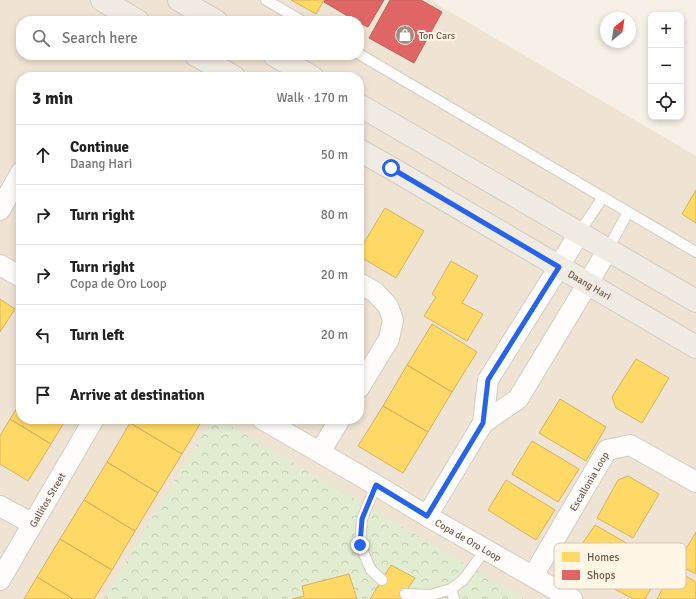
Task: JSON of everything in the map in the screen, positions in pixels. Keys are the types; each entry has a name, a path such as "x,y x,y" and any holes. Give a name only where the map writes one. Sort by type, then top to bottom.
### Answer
{"main road":[{"path":"102,0 129,16"},
{"path":"180,0 207,16"},
{"path":"205,60 225,72"},
{"path":"283,60 303,72"},
{"path":"364,108 696,301"},
{"name":"Daang Hari","path":"364,153 696,347"}],"street":[{"path":"0,210 16,181"},
{"path":"427,516 483,423 488,380 579,233"},
{"path":"483,423 518,399 608,249"},
{"path":"0,265 16,274"},
{"path":"364,286 374,292 388,306 393,320 389,339 364,380"},
{"name":"Gallitos Street","path":"0,580 91,424"},
{"name":"Copa de Oro Loop","path":"271,424 554,588"},
{"path":"320,452 337,424"},
{"name":"Escallonia Loop","path":"533,576 607,450 630,445 696,482"},
{"path":"0,506 33,524"},
{"name":"Copa de Oro Loop","path":"555,589 572,599"}],"lane":[{"path":"266,0 293,16"},
{"path":"364,57 696,252"},
{"path":"579,233 603,197"},
{"path":"608,249 628,212"},
{"path":"376,485 362,519 360,545 371,570 382,580"},
{"path":"405,594 431,595 451,588 463,580 486,549"},
{"path":"451,588 454,599"}],"shaded area":[{"path":"0,0 430,0 696,156 696,599 0,599"}],"green space":[{"path":"209,424 228,424 525,599 103,599"}],"building: Homes":[{"path":"291,0 324,0 316,14"},
{"path":"696,190 696,223 682,214"},
{"path":"385,208 424,231 396,278 364,259 364,243"},
{"path":"451,261 478,276 462,303 483,314 467,341 424,316 436,297 432,294"},
{"path":"0,299 15,309 0,332"},
{"path":"432,324 477,352 452,392 407,365"},
{"path":"636,359 669,378 642,423 616,408 612,397"},
{"path":"407,365 452,392 428,432 383,406"},
{"path":"560,399 606,427 586,461 539,433"},
{"path":"383,406 428,432 403,473 358,446"},
{"path":"16,410 16,423 10,419"},
{"path":"10,419 51,444 28,481 0,464 0,436"},
{"path":"18,424 63,424 51,444"},
{"path":"129,424 182,454 158,493 107,462"},
{"path":"132,424 200,424 182,454"},
{"path":"532,441 579,469 558,502 512,474"},
{"path":"107,462 158,493 135,531 84,500"},
{"path":"628,476 659,494 633,538 597,518 618,480"},
{"path":"506,480 555,510 536,540 488,510"},
{"path":"84,500 135,531 112,570 60,539"},
{"path":"595,525 626,543 583,543"},
{"path":"696,532 696,574 686,569 686,549"},
{"path":"60,539 112,570 94,599 73,599 37,577"},
{"path":"391,565 415,578 401,599 370,599"},
{"path":"349,574 357,599 292,599 304,596 302,586"},
{"path":"686,576 696,582 696,599 657,599 662,589 686,589"},
{"path":"37,577 73,599 24,599"},
{"path":"615,589 651,589 645,599 633,599"}],"building: Shops":[{"path":"325,0 384,0 368,27 364,25 364,16 348,16 324,2"},
{"path":"390,0 421,0 442,12 414,63 369,38"}],"place":[{"name":"Ton Cars","path":"405,35"}],"route":[{"path":"360,545 362,519 376,485 427,516 483,423 488,380 559,267 391,168"}]}
